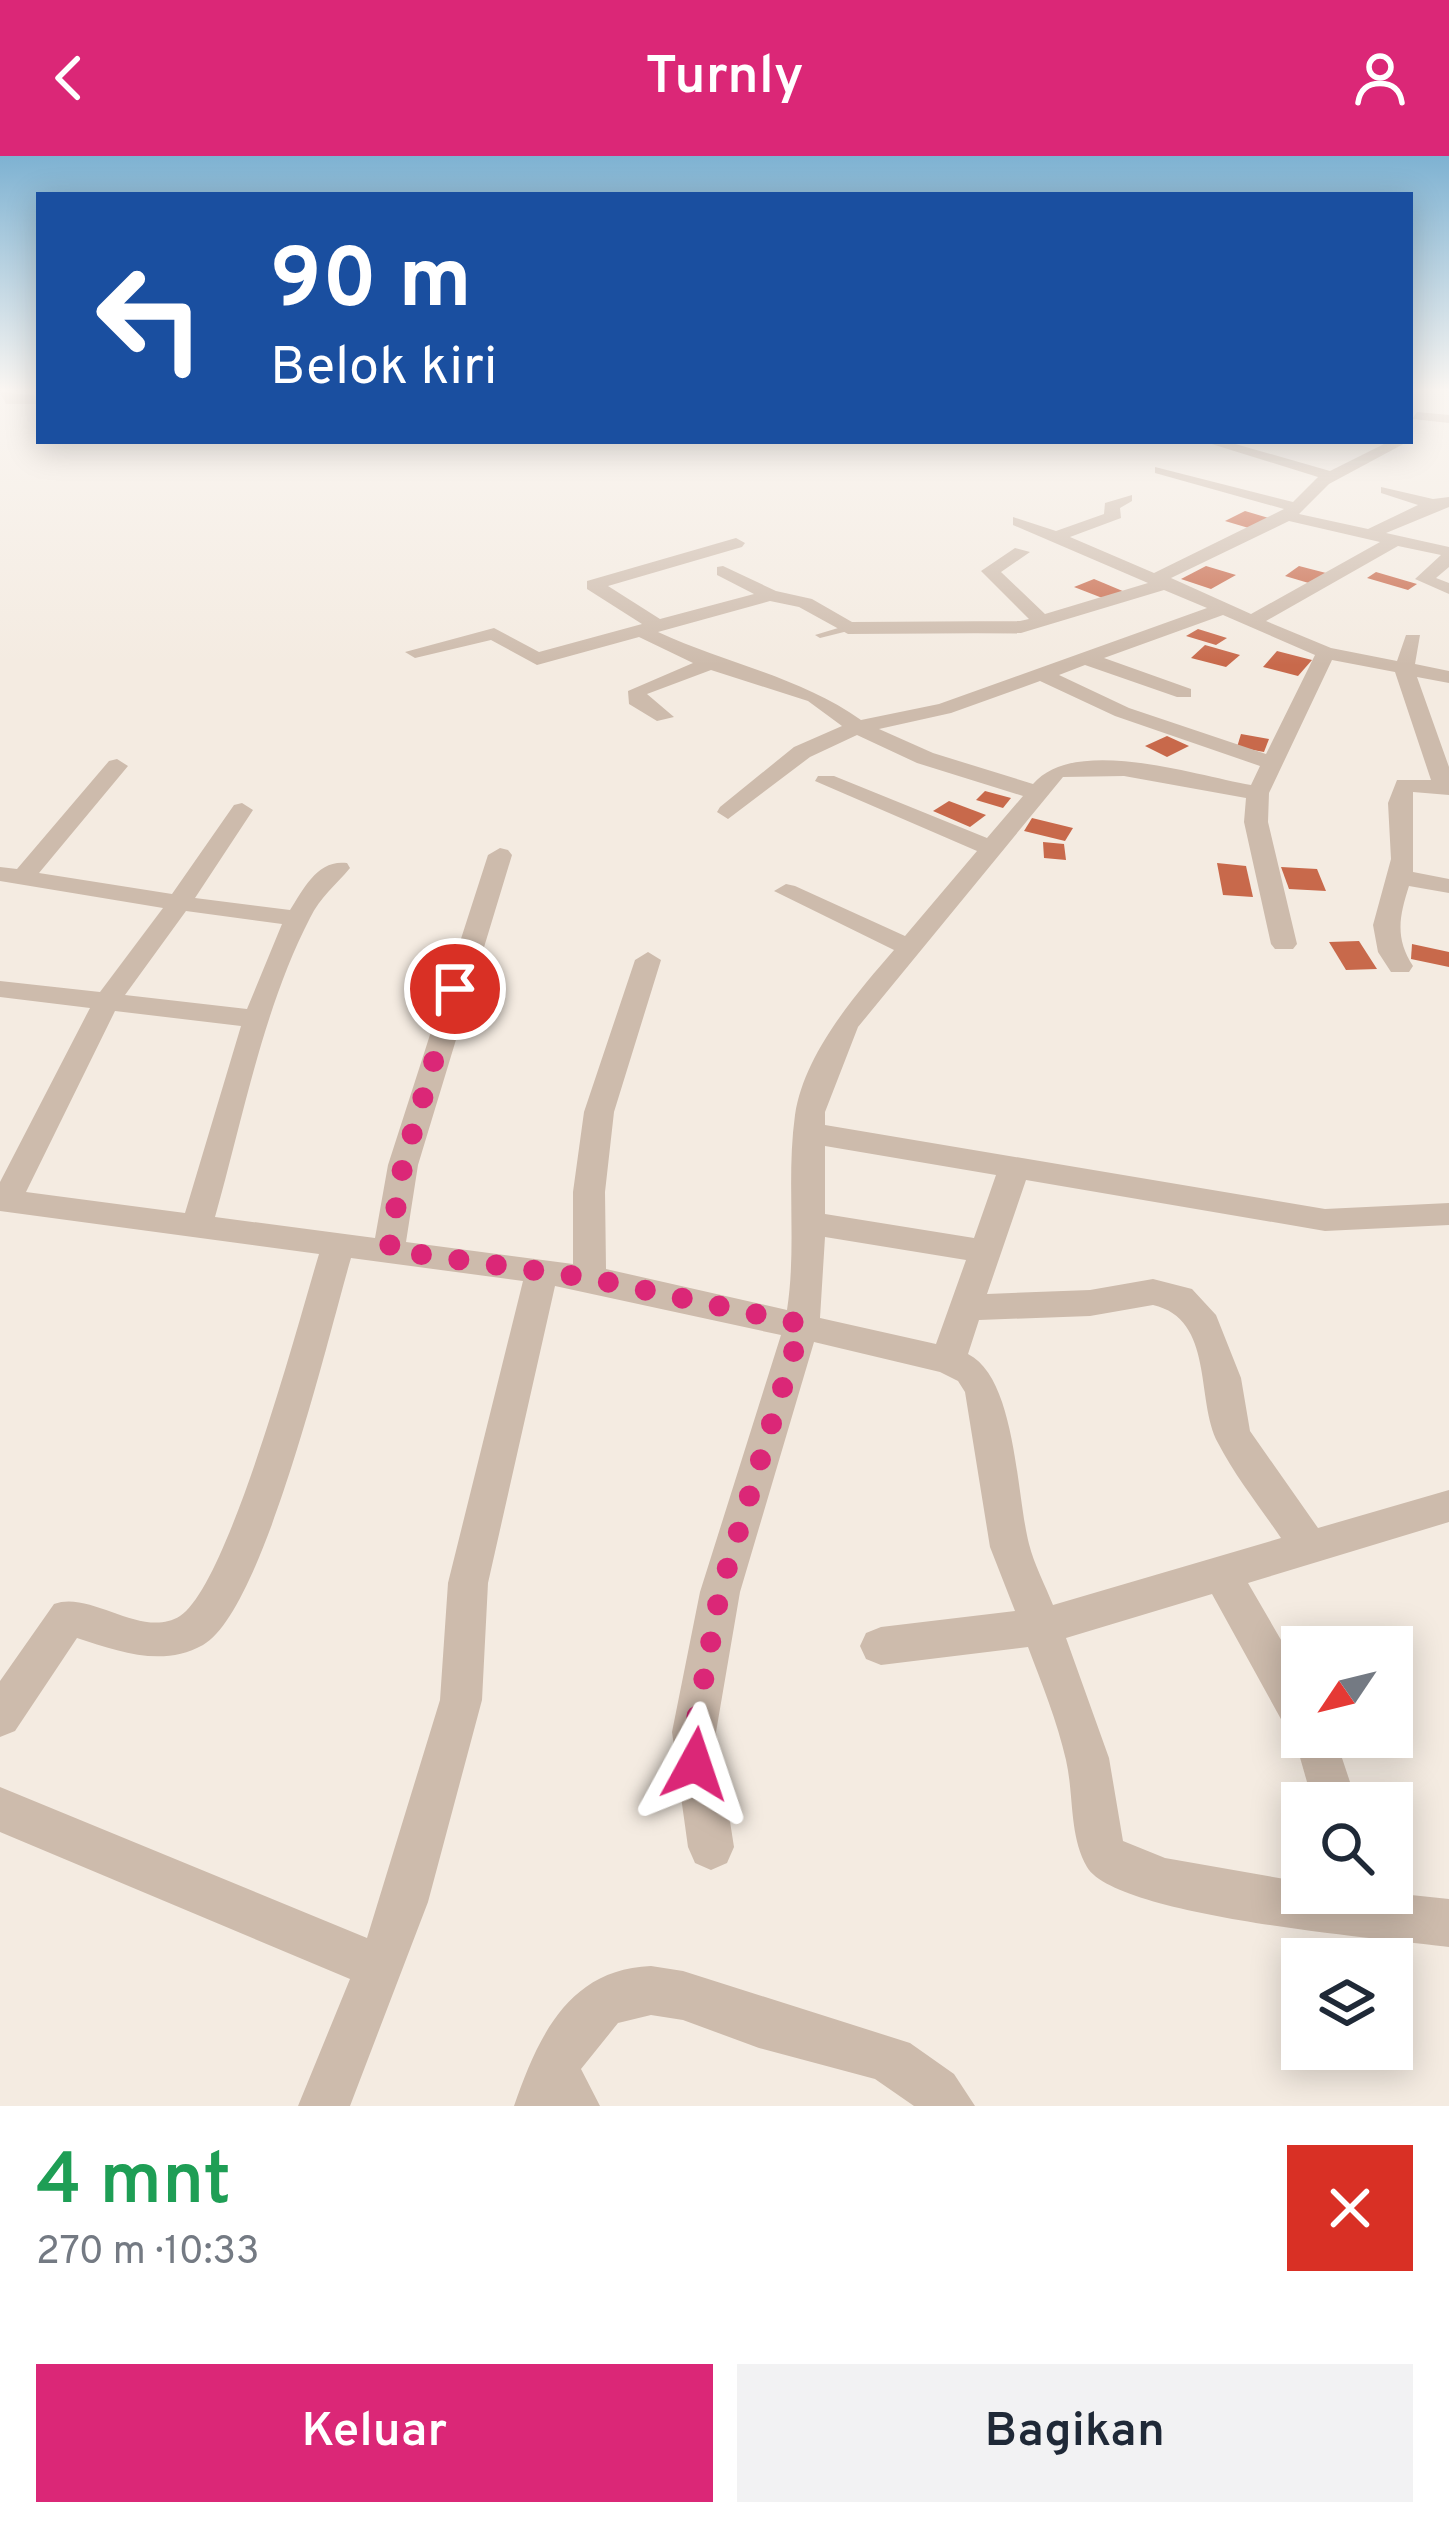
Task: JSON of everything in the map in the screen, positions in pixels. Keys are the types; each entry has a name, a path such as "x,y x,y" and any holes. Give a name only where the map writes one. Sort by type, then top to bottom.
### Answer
{"street":[{"path":"1198,483 1365,537 1449,555"},
{"path":"723,571 770,595 805,602 848,628 1043,622 1163,580 1287,514 1326,483"},
{"path":"1387,490 1441,503"},
{"path":"1056,536 1110,518 1115,515 1111,506 1126,498"},
{"path":"1213,500 1287,514"},
{"path":"1365,537 1441,503"},
{"path":"1019,521 1326,653 1449,677"},
{"path":"1252,621 1392,542"},
{"path":"736,543 593,585 646,626 710,663 815,697 856,727 925,758 1034,792"},
{"path":"1021,552 990,571 1043,622"},
{"path":"1449,555 1424,579 1449,589"},
{"path":"415,652 494,634 537,658 770,595"},
{"path":"728,812 802,752 856,727 944,709 1222,609"},
{"path":"1400,966 1389,952 1383,923 1403,859 1397,801 1402,788 1447,788 1405,669 1413,639"},
{"path":"1284,944 1256,822 1258,793 1326,653"},
{"path":"1087,658 1184,693"},
{"path":"664,717 636,700 638,691 710,663"},
{"path":"1043,675 1122,712 1271,763"},
{"path":"12,875 117,766"},
{"path":"711,1846 694,1732 720,1592 802,1324 810,1223 810,1112 845,1025 1054,772 1071,766 1258,793"},
{"path":"826,782 988,847"},
{"path":"242,810 105,1004 3,1201 589,1278 802,1324 948,1360 970,1371 982,1390 1010,1547 1092,1768 1106,1856 1126,1873 1281,1894"},
{"path":"389,1250 403,1165 500,855"},
{"path":"197,1225 256,1019 297,918 322,880 338,868"},
{"path":"12,875 297,918"},
{"path":"1397,876 1449,886"},
{"path":"786,891 910,947"},
{"path":"589,1278 589,1192 599,1112 648,960"},
{"path":"0,989 256,1019"},
{"path":"810,1133 1325,1220 1449,1214"},
{"path":"948,1360 1015,1166"},
{"path":"810,1223 988,1252"},
{"path":"0,1717 68,1617 132,1636 167,1636 191,1632 214,1609 246,1535 339,1242"},
{"path":"325,2106 382,1967 461,1700 468,1583 542,1272"},
{"path":"968,1308 1090,1303 1153,1292 1180,1298 1199,1315 1222,1378 1232,1435 1309,1547"},
{"path":"881,1646 1042,1627 1449,1506"},
{"path":"1221,1573 1281,1679"},
{"path":"0,1809 382,1967"},
{"path":"1407,1914 1449,1923"},
{"path":"555,2093 583,2025 609,2001 634,1990 692,1996 758,2022 890,2060 928,2082 949,2106"}],"lane":[{"path":"820,634 848,628"}],"building":[{"path":"1245,511 1272,519 1252,529 1225,521"},
{"path":"1206,566 1236,575 1211,589 1181,579"},
{"path":"1299,566 1326,573 1312,584 1285,576"},
{"path":"1376,572 1417,584 1408,590 1367,578"},
{"path":"1094,579 1125,592 1105,599 1074,587"},
{"path":"1198,629 1227,638 1216,645 1186,636"},
{"path":"1205,645 1240,655 1226,667 1191,658"},
{"path":"1277,651 1312,660 1298,676 1263,667"},
{"path":"1241,734 1269,739 1264,752 1237,747"},
{"path":"1167,736 1189,746 1167,757 1145,746"},
{"path":"985,791 1011,798 1003,808 976,800"},
{"path":"949,801 986,815 970,827 933,811"},
{"path":"1032,818 1073,828 1065,841 1024,831"},
{"path":"1043,842 1064,844 1066,860 1044,858"},
{"path":"1217,863 1246,866 1253,897 1223,895"},
{"path":"1281,867 1317,869 1326,891 1289,889"},
{"path":"1359,941 1377,969 1346,970 1329,942"},
{"path":"1412,944 1449,952 1449,967 1411,959"}],"route":[{"path":"455,989 403,1165 389,1250 589,1278 802,1324 720,1592 694,1732 695,1764"}]}
